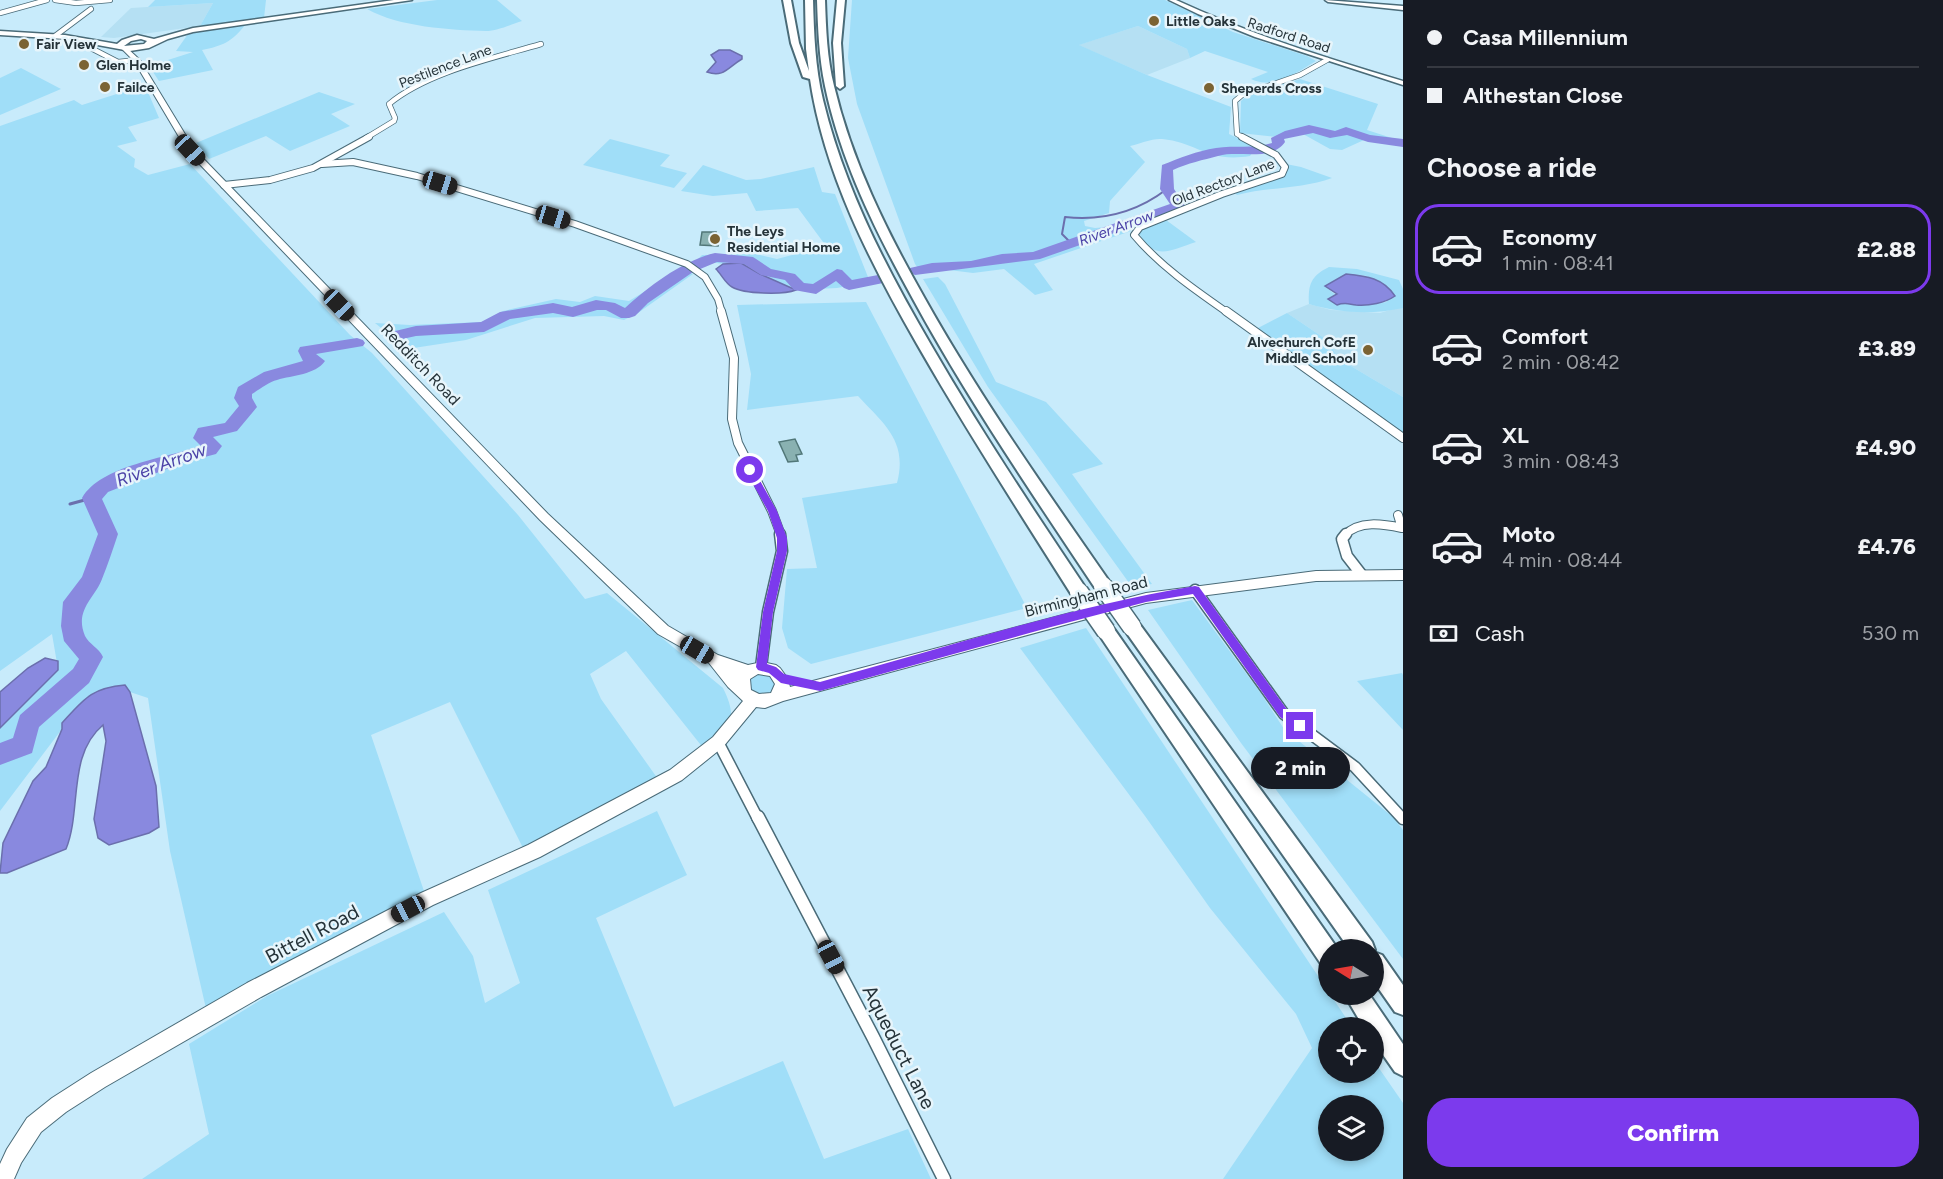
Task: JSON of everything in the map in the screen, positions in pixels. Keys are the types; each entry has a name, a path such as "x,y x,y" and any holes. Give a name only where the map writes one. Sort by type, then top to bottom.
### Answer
{"highway":[{"path":"122,48 121,42 141,37 409,0"},
{"path":"787,0 795,43 808,82 818,99"},
{"path":"809,0 810,45 818,99 836,162 892,289 975,432 1079,592 1318,940"},
{"path":"821,0 820,27 824,58 843,135 866,197 911,286 975,395 1103,586 1356,939"},
{"path":"841,0 837,70 843,112 843,135"},
{"path":"1328,0 1403,7"},
{"path":"1356,0 1403,7"},
{"path":"0,33 55,36 122,48 148,45 165,37 193,30"},
{"path":"141,37 151,39 148,45"},
{"path":"85,43 131,39"},
{"path":"1384,977 1403,1004"},
{"path":"1363,1005 1403,1064"}],"main road":[{"path":"137,60 148,45"},
{"name":"Redditch Road","path":"122,48 137,60 190,150 535,509 663,630 713,659 749,696"},
{"name":"Birmingham Road","path":"778,696 1146,598 1316,576 1360,573 1403,575"},
{"name":"Redditch Road","path":"713,659 755,669"},
{"path":"755,669 772,670 781,678 783,687 778,696 770,701 749,696 742,682 755,669"},
{"name":"Birmingham Road","path":"781,678 820,686"},
{"name":"Bittell Road","path":"4,1179 14,1156 34,1125 59,1105 254,990 427,899 534,851 676,775 718,742 749,696"}],"street":[{"path":"0,13 47,0"},
{"path":"55,0 88,3 110,0"},
{"name":"Radford Road","path":"1172,0 1255,37 1403,83"},
{"path":"55,36 91,9"},
{"path":"85,43 118,62 137,60"},
{"name":"Pestilence Lane","path":"322,164 394,121 395,118 389,104 400,95 450,74 541,44"},
{"name":"Old Rectory Lane","path":"1327,60 1299,75 1242,95 1235,101 1237,134 1280,158 1285,167 1282,174 1222,194 1140,227 1134,235 1143,247 1190,286 1403,438"},
{"path":"347,151 347,157 353,162"},
{"path":"224,185 270,180 322,164 353,162 417,176 576,224 687,264 705,277 718,298 730,338 735,368 732,419 738,443 772,511 782,538 782,551 755,669"},
{"path":"1360,573 1347,556 1343,543 1342,539 1347,530 1358,525 1403,529 1398,515"},
{"path":"1195,590 1284,714 1355,767 1403,819"},
{"name":"Aqueduct Lane","path":"718,742 873,1037 944,1179"}],"shaded area":[{"path":"155,0 266,0 264,18 200,26 213,3 148,7"},
{"path":"437,0 497,0 522,21 490,31 457,30 409,24 367,9"},
{"path":"852,0 1165,0 1233,32 1316,61 1285,78 1259,82 1251,79 1268,72 1205,51 1190,58 1187,49 1138,26 1079,45 1147,75 1231,107 1229,134 1256,147 1250,156 1223,157 1162,139 1130,146 1145,162 1110,201 1109,213 1084,221 1085,226 1095,228 1131,225 1131,231 1034,264 1053,290 1035,295 1004,269 973,273 941,269 921,272 915,264 857,104 848,58"},
{"path":"213,3 200,26 114,38 101,37 131,8"},
{"path":"245,25 236,36 226,42 202,50 213,70 159,81 149,66 193,52 176,51 188,34"},
{"path":"1138,26 1187,49 1190,58 1147,75 1078,45"},
{"path":"719,50 730,50 742,56 742,59 722,73 707,72 716,62 711,55"},
{"path":"21,68 61,89 0,115 0,78"},
{"path":"1300,79 1378,104 1367,130 1398,140 1379,142 1364,140 1342,150 1330,149 1303,134 1276,137 1240,133 1241,101 1247,96"},
{"path":"145,85 159,118 128,127 137,141 117,146 135,159 134,167 148,175 190,164 350,335 372,353 518,515 585,599 607,593 723,688 731,709 731,716 725,728 704,749 626,651 590,674 601,699 658,779 524,850 450,702 371,735 426,897 207,1013 170,851 148,698 130,692 125,685 103,689 62,729 0,811 0,728 58,669 52,634 0,671 0,126 74,100 82,105"},
{"path":"319,92 355,104 331,114 350,126 290,151 266,136 209,159 196,143"},
{"path":"610,139 670,155 660,166 687,173 674,188 583,165"},
{"path":"1286,164 1332,178 1321,182 1237,195 1233,191 1280,177 1287,171"},
{"path":"703,165 746,180 761,179 814,167 822,192 835,194 870,282 837,288 796,290 743,267 697,260 702,255 756,254 777,259 826,246 798,208 756,211 747,193 713,196 681,191"},
{"path":"1166,220 1196,242 1164,251 1151,248 1139,233 1143,229"},
{"path":"741,263 796,290 782,293 745,291 728,284 716,269 723,264"},
{"path":"1329,267 1357,269 1399,280 1403,289 1403,308 1379,312 1356,312 1309,304 1312,281","holes":["1347,274 1367,276 1387,302 1357,305 1344,302 1326,287"]},
{"path":"682,269 693,274 638,313 624,320 604,316 535,318 466,340 407,349 375,323 410,325 482,322 503,311 556,299 580,302 595,296 629,301"},
{"path":"1346,274 1374,279 1385,285 1395,296 1371,304 1337,305 1328,299 1337,294 1325,286"},
{"path":"938,277 945,284 996,382 1046,402 1103,464 1072,474 1152,584 1132,587 988,387 923,279"},
{"path":"866,302 1027,608 811,664 788,648 782,628 787,569 817,568 802,498 897,483 900,468 899,456 896,444 885,425 858,396 747,410 751,374 737,305"},
{"name":"Alvechurch CofE Middle School","path":"1309,304 1331,310 1380,313 1403,306 1403,397 1339,359 1327,340 1287,313"},
{"path":"1287,313 1327,340 1339,359 1403,397 1403,433 1258,328"},
{"path":"1192,600 1262,695 1284,729 1393,817 1403,830 1403,959 1241,743 1148,610"},
{"path":"1086,628 1318,976 1318,1005 1337,1005 1345,1017 1318,1017 1318,1083 1384,1083 1384,1075 1403,1103 1403,1179 1223,1179 1312,1048 1296,1014 1210,908 1145,816 1020,648"},
{"path":"45,658 58,661 58,670 0,728 0,692 28,668"},
{"path":"755,671 775,676 776,693 751,695 747,677"},
{"path":"1402,673 1403,675 1403,730 1357,681"},
{"path":"125,685 130,692 156,786 159,827 149,833 109,845 98,838 94,819 106,741 103,725 92,737 84,752 77,784 71,834 66,849 7,873 0,873 3,843 33,781 46,767 62,729 62,723 89,696 104,689"},
{"path":"657,811 687,875 596,918 674,1107 783,1061 824,1159 908,1129 931,1179 142,1179 209,1134 189,1044 267,996 444,912 473,956 485,1003 520,983 488,890"}],"building":[{"name":"The Leys Residential Home","path":"702,232 716,232 715,236 719,236 718,246 700,245"},
{"path":"795,439 802,454 796,455 798,461 788,462 779,442"}],"waterway":[{"name":"River Arrow","path":"1267,149 1276,146 1279,142 1277,138 1309,129 1335,135 1346,131 1368,138 1403,143"},
{"name":"River Arrow","path":"915,271 932,267 971,265 1002,258 1035,256 1178,206 1167,189 1167,168 1191,158 1216,152 1262,150"},
{"path":"1070,242 1062,234 1065,217 1092,218 1119,213 1144,204 1167,189"},
{"name":"River Arrow","path":"393,336 416,331 484,327 506,315 553,308 573,312 596,305 610,306 621,313 629,313 643,300 688,269 715,257 748,260 766,272 790,277 799,287 816,289 837,273 849,285 878,280"},
{"name":"River Arrow","path":"0,754 24,745 28,722 81,676 92,657 75,641 72,626 74,602 91,581 108,534 92,498 101,487 180,457 210,450 213,446 202,438 204,432 225,430 231,427 248,407 243,398 244,391 270,376 298,370 317,361 309,358 306,351 357,343"},
{"path":"70,504 92,498"}],"place":[{"name":"Little Oaks","path":"1154,21"},
{"name":"Fair View","path":"24,44"},
{"name":"Glen Holme","path":"84,65"},
{"name":"Failce","path":"105,87"},
{"name":"Sheperds Cross","path":"1209,88"},
{"name":"The Leys Residential Home","path":"715,239"},
{"name":"Alvechurch CofE Middle School","path":"1368,350"}],"route":[{"path":"750,470 772,511 782,538 782,551 768,612 761,667 772,670 781,678 820,686 935,653 1146,598 1195,590 1284,714 1300,726"}]}
